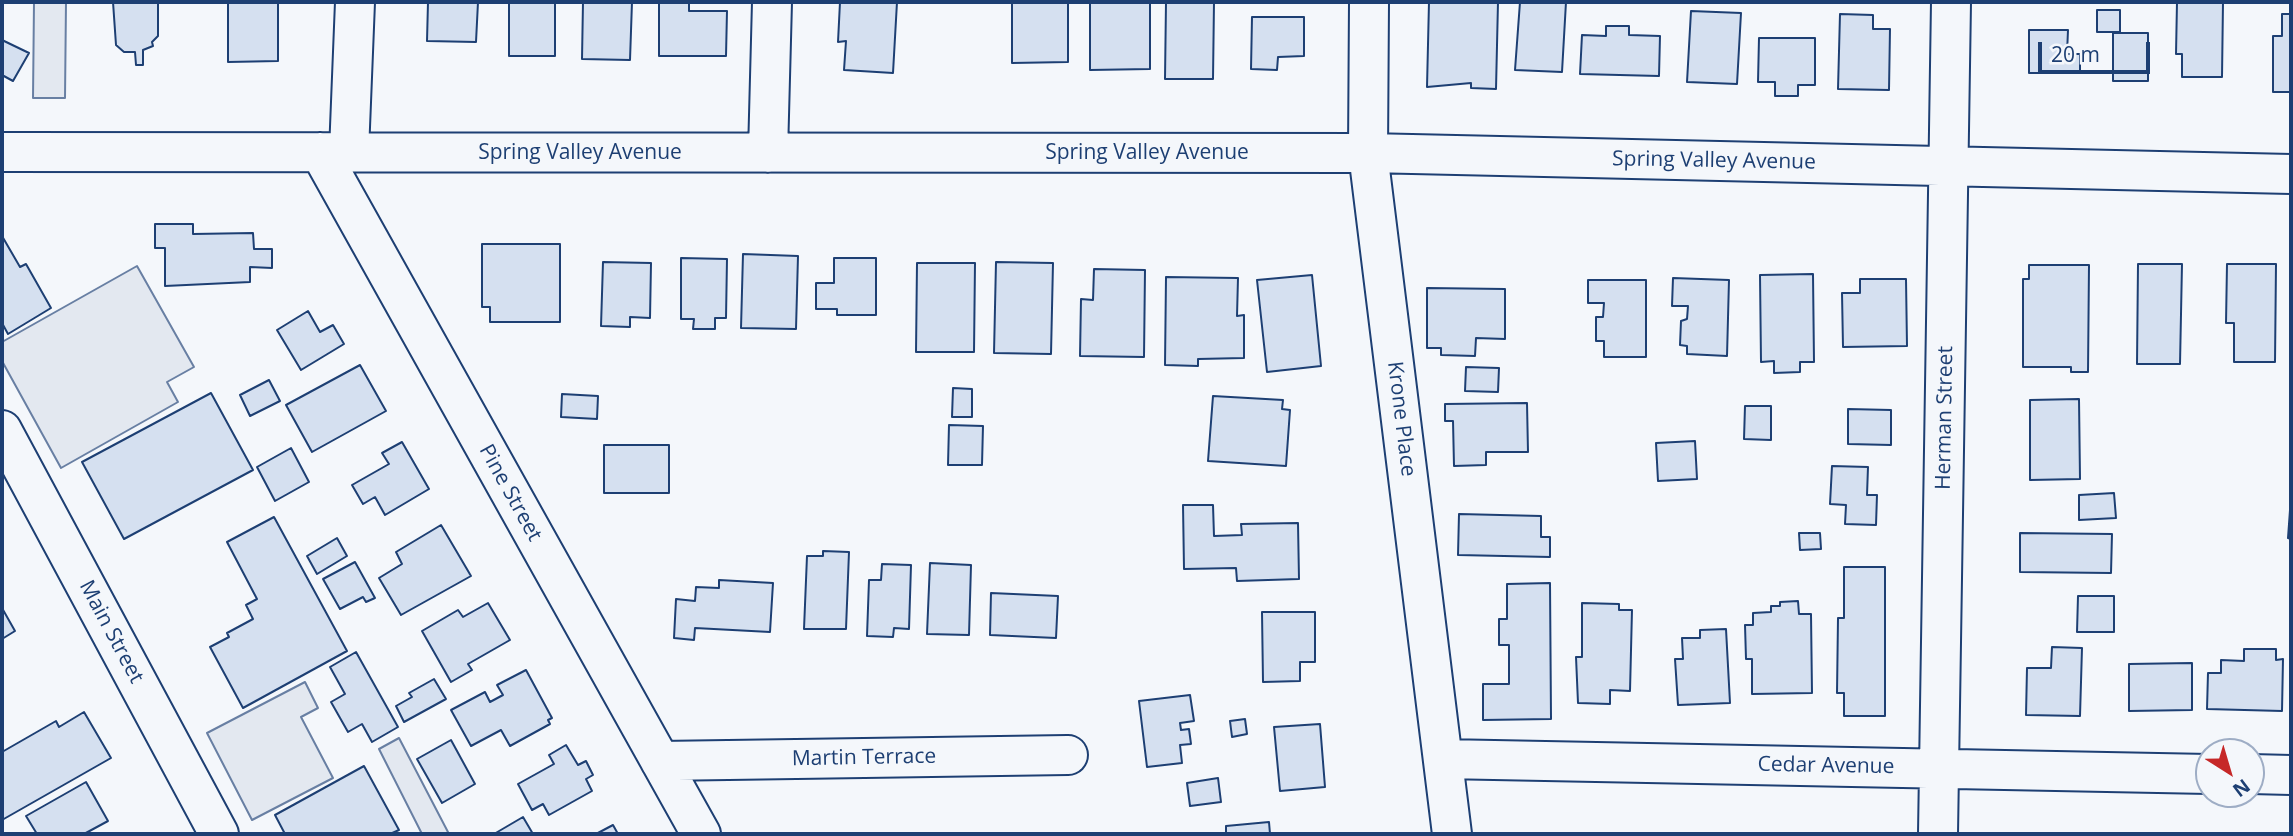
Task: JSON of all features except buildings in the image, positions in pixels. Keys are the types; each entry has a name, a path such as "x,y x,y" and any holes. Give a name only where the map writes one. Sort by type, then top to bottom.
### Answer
{"street":[{"path":"334,152 355,2"},
{"path":"768,153 772,2"},
{"name":"Krone Place","path":"1369,2 1368,153 1452,834"},
{"name":"Herman Street","path":"1938,834 1951,2"},
{"name":"Spring Valley Avenue","path":"2,152 1368,153 2291,174"},
{"name":"Pine Street","path":"334,152 701,834"},
{"name":"Main Street","path":"2,430 219,834"},
{"name":"Martin Terrace","path":"660,761 1068,755"},
{"name":"Cedar Avenue","path":"1443,759 2195,774"},
{"path":"2265,774 2291,775"}],"shaded area":[{"path":"34,2 66,2 65,98 33,98"},
{"path":"137,266 194,367 167,382 178,402 61,468 2,361 2,342"},
{"path":"305,682 318,708 301,717 333,778 252,820 207,733"},
{"path":"399,738 449,834 422,834 379,749"}]}
